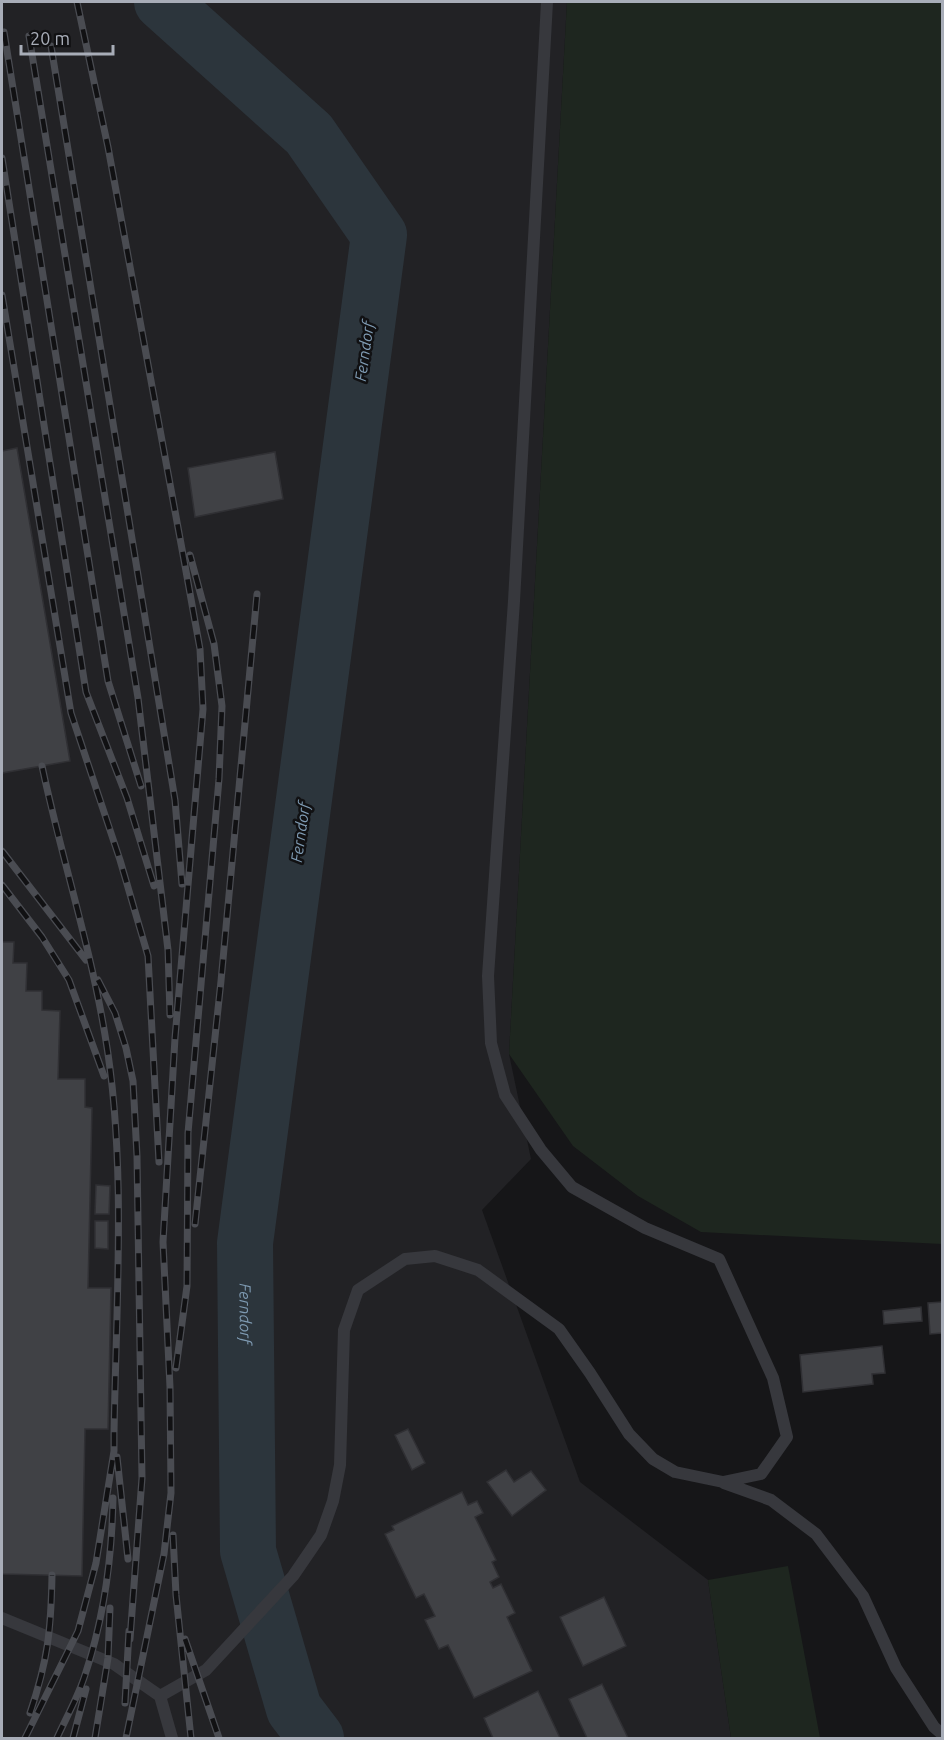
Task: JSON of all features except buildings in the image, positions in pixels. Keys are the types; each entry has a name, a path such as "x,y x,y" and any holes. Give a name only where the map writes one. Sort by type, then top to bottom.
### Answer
{"lane":[{"path":"547,2 514,601 488,976 491,1043 505,1095 541,1150 572,1186 645,1228 719,1259 773,1378 787,1437 761,1474 723,1482"},
{"path":"160,1696 206,1670 292,1576 321,1535 333,1501 340,1465 344,1330 358,1290 405,1259 435,1256 478,1270 559,1329 629,1434 653,1459 675,1472 723,1482 771,1500 816,1534 863,1596 896,1668 934,1727 942,1734"},
{"path":"2,1618 114,1664 160,1696 172,1738"}],"shaded area":[{"path":"2,2 567,2 509,1054 531,1159 482,1210 580,1482 708,1580 731,1738 2,1738"},
{"path":"567,2 942,2 942,1244 701,1232 638,1196 573,1146 509,1054"},
{"path":"788,1566 820,1738 731,1738 708,1580"}],"waterway":[{"name":"Ferndorf","path":"162,2 309,134 379,235 245,1243 248,1551 294,1709 316,1738"}],"railway":[{"path":"77,2 108,147 200,649 203,709 175,1038 163,1242 170,1387 171,1493 164,1554 126,1738"},
{"path":"4,32 108,681 141,786"},
{"path":"29,36 138,698 168,950 170,1015"},
{"path":"51,46 175,800 182,884"},
{"path":"2,158 86,692 127,798 154,886"},
{"path":"2,295 71,713 120,860 148,956 159,1162"},
{"path":"176,1368 187,1286 188,1133 219,779 222,706 214,644 190,555"},
{"path":"195,1224 221,981 257,594"},
{"path":"25,1738 78,1631 96,1563 114,1451 118,1284 116,1132 105,1035 92,967 42,766"},
{"path":"2,851 86,960"},
{"path":"2,885 42,937 69,980 104,1076"},
{"path":"98,980 115,1013 126,1048 133,1081 137,1156 142,1478 130,1639"},
{"path":"117,1457 128,1559"},
{"path":"57,1738 82,1683 97,1632 109,1565 113,1498"},
{"path":"173,1535 176,1595 191,1738"},
{"path":"30,1713 41,1677 47,1645 52,1575"},
{"path":"95,1738 108,1658 110,1608"},
{"path":"125,1703 129,1631"},
{"path":"185,1639 219,1738"},
{"path":"73,1738 86,1689"}]}
